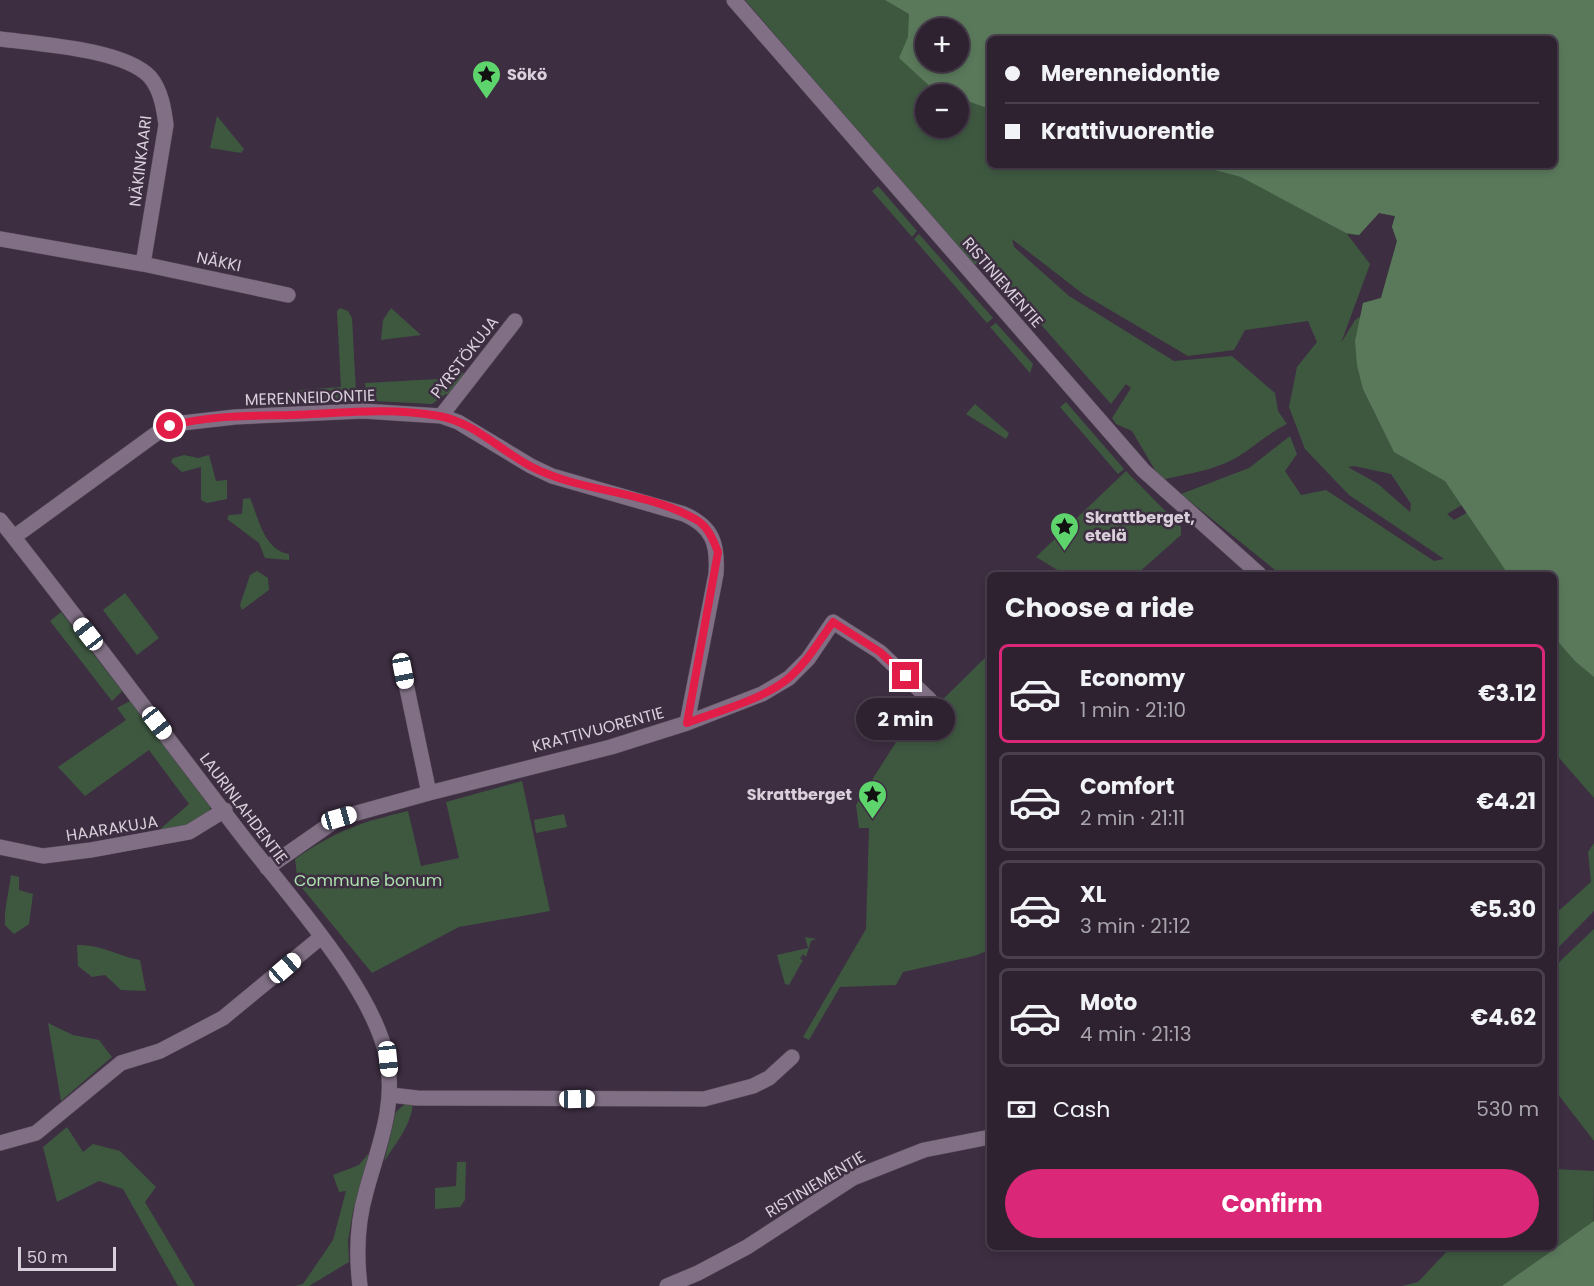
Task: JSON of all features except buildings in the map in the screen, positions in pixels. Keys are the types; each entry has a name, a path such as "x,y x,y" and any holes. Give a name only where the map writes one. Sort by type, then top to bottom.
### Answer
{"street":[{"name":"RISTINIEMENTIE","path":"734,0 1143,470 1257,572"},
{"name":"NÄKINKAARI","path":"0,39 125,60 150,78 164,109 166,125 143,264"},
{"path":"0,239 143,264"},
{"name":"NÄKKI","path":"143,264 288,295"},
{"name":"PYRSTÖKUJA","path":"441,416 515,321"},
{"name":"MERENNEIDONTIE","path":"14,537 157,433 182,423 235,417 363,411 441,416 465,426 541,471 684,514 697,520 708,531 718,552 716,574 687,723"},
{"name":"LAURINLAHDENTIE","path":"0,520 225,810 320,938 373,1016 388,1059 390,1095 385,1132 361,1213 358,1241 360,1286"},
{"name":"KRATTIVUORENTIE","path":"267,868 339,818 610,747 687,723 762,694 789,678 808,659 833,622 880,652 930,700"},
{"path":"401,660 429,793"},
{"name":"HAARAKUJA","path":"0,847 43,856 91,850 189,832 225,810"},
{"path":"0,1143 36,1133 121,1063 160,1051 223,1018 320,938"},
{"path":"390,1095 417,1098 704,1099 743,1090 760,1082 792,1057"},
{"name":"RISTINIEMENTIE","path":"667,1286 698,1273 747,1247 853,1178 924,1150 987,1138"}],"green space":[{"path":"745,0 1059,0 995,36 987,36 987,168 1525,168 1487,490 1447,514 1454,520 1487,501 1594,541 1594,798 1557,755 1557,572 1278,572 1181,494 1249,468 1290,436 1297,454 1285,471 1301,495 1326,490 1434,561 1444,559 1349,495 1305,449 1289,407 1297,367 1317,342 1308,321 1245,330 1234,350 1188,356 1083,294 1012,239 1014,247 1069,296 1174,361 1232,356 1275,393 1278,411 1287,424 1221,465 1161,480 1132,431 1116,424 1112,418 1131,388 1126,384 1111,404 984,260 977,265 972,263","holes":["1379,213 1395,216 1392,227 1397,241 1381,298 1363,303 1361,316 1355,320 1341,343 1370,264 1347,234 1359,235","1354,466 1391,474 1411,504 1410,512 1378,484 1348,467"]},
{"path":"217,116 244,149 241,153 210,148"},
{"path":"878,186 917,231 912,237 872,191"},
{"path":"919,234 993,318 987,323 914,239"},
{"path":"340,308 348,311 352,318 356,392 345,391 335,401 266,407 263,402 285,391 341,387 337,311"},
{"path":"391,308 421,335 381,340 383,320"},
{"path":"996,323 1033,364 1030,373 990,327"},
{"path":"459,369 464,374 450,395 446,394 432,404 373,401 366,395 365,383 459,378"},
{"path":"1066,402 1124,469 1118,474 1060,407"},
{"path":"975,404 1009,433 1006,439 966,414"},
{"path":"184,455 198,458 209,455 216,481 227,480 227,499 207,503 201,500 201,467 182,472 171,462 173,458"},
{"path":"1126,471 1181,527 1181,535 1139,572 1061,572 1036,557"},
{"path":"250,498 268,540 274,547 289,554 289,560 265,558 259,543 227,519 229,515 242,514 243,499"},
{"path":"257,571 268,578 269,590 242,610 240,605 250,575"},
{"path":"125,593 159,638 137,655 103,610"},
{"path":"61,612 122,691 112,701 50,621"},
{"path":"987,656 987,951 903,972 896,985 840,987 809,1040 803,1037 866,929 869,828 859,828 856,805 898,739 934,708"},
{"path":"130,701 210,807 210,815 196,824 158,831 189,804 149,750 85,796 58,767 126,720 117,708"},
{"name":"Commune bonum","path":"522,781 550,911 459,927 372,973 298,883 295,859 349,829 375,819 408,811 421,866 459,858 446,802"},
{"path":"564,814 567,827 536,833 534,820"},
{"path":"1594,843 1594,911 1557,949 1557,912 1591,882 1588,852"},
{"path":"11,875 19,877 19,890 33,894 29,924 14,934 5,925"},
{"path":"1594,929 1594,1141 1557,1093 1557,964"},
{"path":"805,937 816,939 811,941 806,957 803,954 800,959 803,960 789,985 785,984 777,955 808,948"},
{"path":"77,945 102,948 140,960 146,991 121,990 105,975 92,977 78,966"},
{"path":"48,1023 73,1035 99,1040 112,1057 61,1101"},
{"path":"407,1102 413,1102 410,1119 384,1162 396,1112"},
{"path":"67,1127 83,1152 93,1144 120,1151 156,1187 145,1202 195,1286 178,1286 123,1189 99,1181 57,1202 43,1147"},
{"path":"369,1153 353,1211 348,1241 349,1262 309,1286 295,1286 303,1284 333,1240 346,1191 339,1192 333,1175 359,1165"},
{"path":"457,1162 466,1162 465,1200 460,1207 435,1209 435,1188 456,1186"},
{"path":"1557,1169 1594,1171 1593,1286 1402,1286 1418,1282 1448,1250 1557,1250"}],"shaded area":[{"path":"885,0 1594,0 1594,677 1575,661 1557,640 1557,572 1507,572 1445,481 1394,452 1363,389 1357,365 1355,341 1363,303 1381,298 1397,241 1392,227 1395,216 1379,213 1359,235 1346,233 1241,177 1211,169 1161,170 1159,168 1557,168 1557,36 987,36 987,108 969,102 969,84 927,84 899,58 908,37 909,14"},
{"path":"1594,1221 1594,1286 1502,1286 1553,1250 1557,1250 1557,1247"}],"place":[{"name":"Sökö","path":"486,100"},
{"name":"Skrattberget, etelä","path":"1064,552"},
{"name":"Skrattberget","path":"873,820"}],"route":[{"path":"170,426 235,417 363,411 441,416 458,422 491,440 510,454 552,476 647,501 697,520 708,531 718,552 716,574 687,723 762,694 789,678 808,659 833,622 880,652 906,676"}]}
